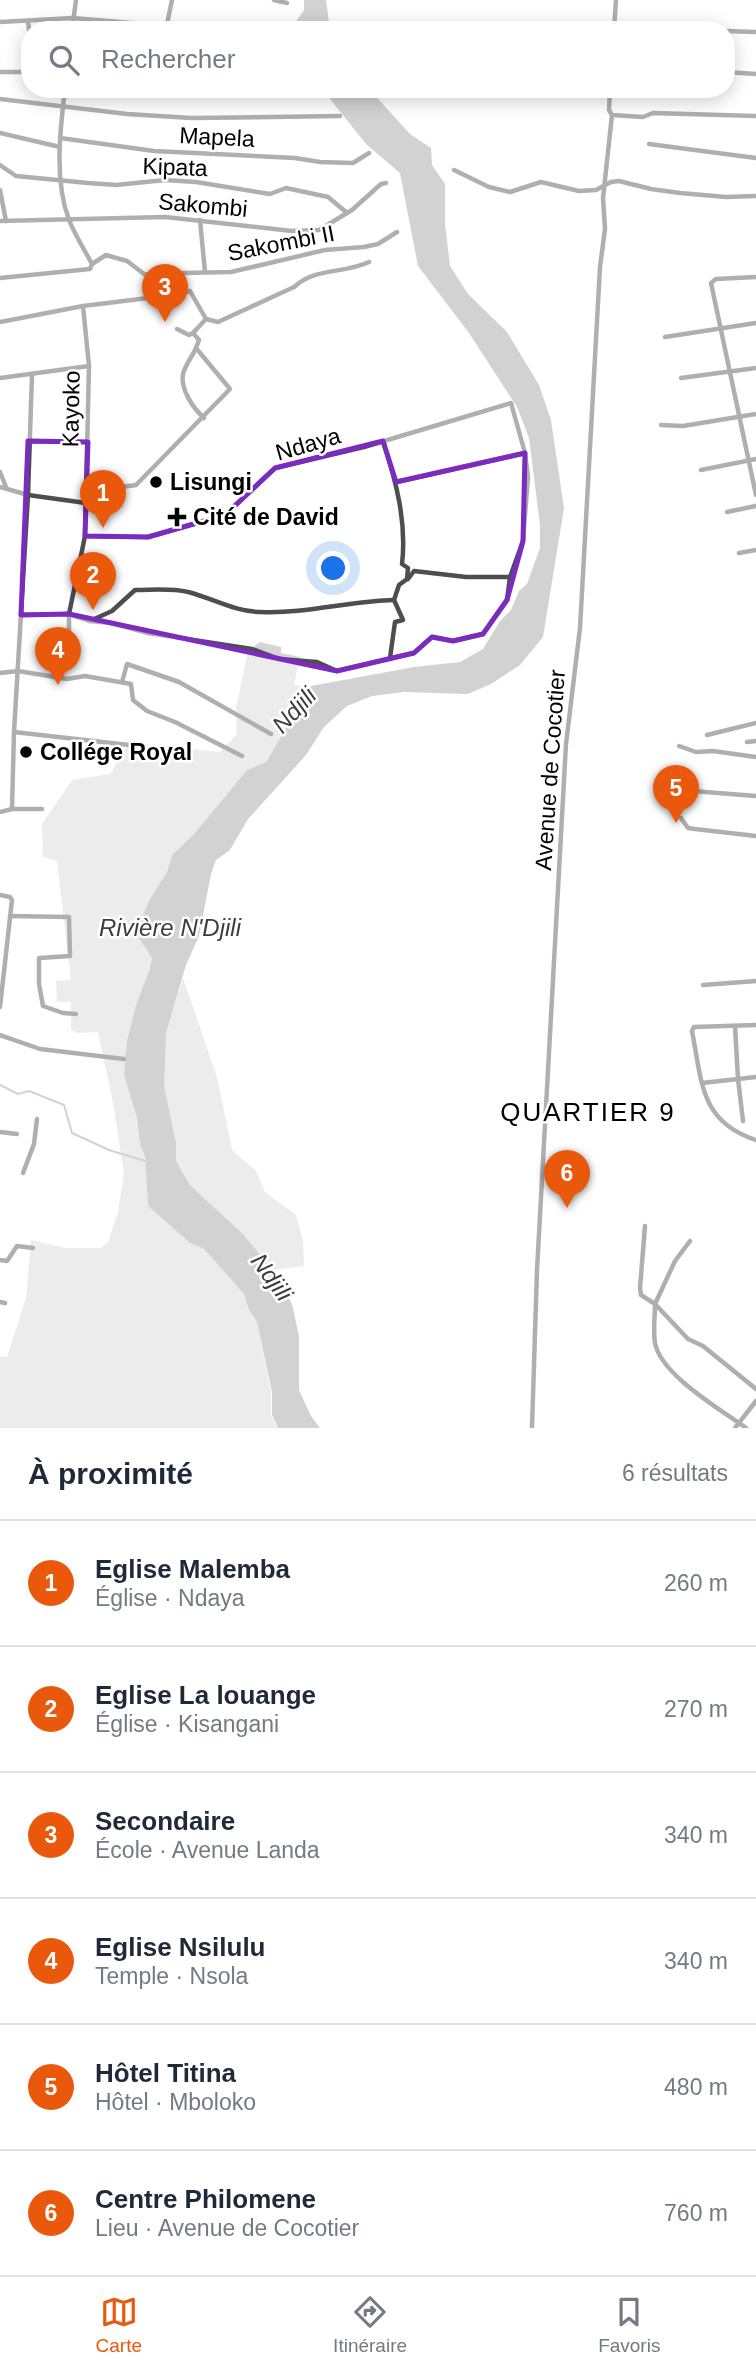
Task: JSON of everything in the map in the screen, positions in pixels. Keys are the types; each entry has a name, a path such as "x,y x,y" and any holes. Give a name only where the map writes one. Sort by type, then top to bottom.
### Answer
{"street":[{"path":"74,21 76,0"},
{"path":"168,21 172,0"},
{"path":"274,0 287,3"},
{"path":"615,21 616,0"},
{"path":"28,21 74,18 120,21"},
{"path":"0,22 21,21"},
{"path":"735,31 756,32"},
{"path":"0,72 21,72"},
{"path":"735,73 756,74"},
{"path":"0,278 91,266 69,219 61,181 60,138 64,98"},
{"name":"Avenue de Cocotier","path":"532,1428 537,1270 566,744 581,619 599,280 605,229 603,211 612,115 609,110 610,98"},
{"path":"0,99 191,118 340,116"},
{"path":"612,115 756,116"},
{"path":"0,133 60,147"},
{"name":"Mapela","path":"60,138 154,151 295,158 320,163 353,163 369,153"},
{"path":"649,144 756,158"},
{"name":"Kipata","path":"0,165 16,176 61,181 116,185 165,180 271,194 286,188 328,197 346,212"},
{"path":"454,170 489,187 510,192 541,182 579,191 596,190 619,181 680,193 726,197 756,196"},
{"name":"Sakombi","path":"3,221 166,217 292,231 318,230 386,183"},
{"path":"0,190 3,221"},
{"path":"200,220 205,272"},
{"name":"Sakombi II","path":"91,266 106,255 127,261 144,274 161,277 231,272 325,250 378,244 397,232"},
{"path":"206,319 218,321 294,287 303,278 324,271 355,269 369,262"},
{"path":"756,277 716,279 711,284 756,495"},
{"path":"0,322 83,306 148,298 152,300 190,291 206,319"},
{"name":"Kayoko","path":"69,637 69,614 85,536 89,366 83,306"},
{"path":"177,329 188,335 206,319"},
{"path":"666,337 756,323"},
{"path":"193,333 199,340 182,378 187,397 204,418"},
{"path":"86,492 136,485 230,389 195,348"},
{"path":"0,378 89,366"},
{"path":"681,378 756,368"},
{"path":"12,809 32,374"},
{"name":"Ndaya","path":"85,536 148,537 225,515 275,468 383,441 511,403 525,453"},
{"path":"661,425 683,426 756,414"},
{"path":"29,441 88,442"},
{"path":"383,441 396,482 405,544 402,564 408,568 407,579"},
{"path":"21,615 69,614 148,633 253,649 279,659 317,662 337,671 414,653 432,637 453,641 483,634 507,600 510,577 523,541 528,477 525,453 396,482"},
{"path":"701,470 756,459"},
{"path":"0,472 6,488"},
{"path":"0,487 28,495 86,503"},
{"path":"727,512 756,506"},
{"path":"739,553 756,550"},
{"path":"390,657 395,622 403,620 394,600 399,585 414,572 466,578 510,577"},
{"path":"90,621 112,611 135,590 169,589 190,592 218,603 258,612 297,611 370,600 394,600"},
{"path":"122,682 127,664 179,682 271,734"},
{"path":"0,673 18,671 51,678 85,676 131,684 133,701 147,711 242,756"},
{"path":"707,735 756,723"},
{"path":"14,732 129,745"},
{"path":"747,742 756,741"},
{"path":"678,746 696,752 713,751 756,757"},
{"path":"667,789 756,796"},
{"path":"0,812 12,809 42,809"},
{"path":"681,818 688,828 756,835"},
{"path":"0,895 11,897 0,1007"},
{"path":"10,916 69,917 70,956 39,958 39,984 43,1006 76,1014"},
{"path":"703,985 756,981"},
{"path":"756,1025 694,1027 692,1031 702,1083 710,1106 722,1124 738,1134 756,1140"},
{"path":"736,1026 737,1079 743,1121"},
{"path":"0,1035 40,1049 124,1059"},
{"path":"702,1083 756,1077"},
{"path":"23,1173 34,1144 37,1119"},
{"path":"0,1132 17,1134"},
{"path":"645,1226 641,1295 655,1304 688,1339 703,1346 756,1390"},
{"path":"691,1241 675,1261 655,1304 655,1344 667,1367 678,1378 737,1425 746,1428"},
{"path":"0,1260 7,1261 17,1246 33,1248"},
{"path":"737,1425 756,1401"}],"highlighted area":[{"path":"28,441 88,442 85,536 148,537 225,515 275,468 383,441 396,482 525,453 523,541 507,600 483,634 453,641 432,637 414,653 337,671 69,614 21,615"}],"shaded area":[{"path":"260,642 281,647 281,653 300,657 294,685 311,686 266,762 247,770 194,834 172,855 167,872 150,899 141,919 139,938 152,957 124,1074 137,1118 140,1145 145,1156 148,1206 190,1243 204,1249 244,1294 249,1310 257,1322 271,1392 271,1415 277,1428 0,1428 0,1356 7,1357 26,1298 31,1240 65,1248 100,1248 108,1242 118,1212 124,1174 98,1032 76,1033 71,1029 71,1002 57,1002 56,981 71,980 57,861 43,857 42,824 72,780 110,774 129,743 220,752 237,734 236,708 248,651"},
{"path":"183,978 217,1077 232,1150 256,1171 265,1192 296,1215 303,1241 304,1266 273,1270 242,1233 190,1185 176,1161 176,1143 164,1085 164,1065 166,1034"}],"water":[{"path":"304,0 326,0 329,21 296,21 304,10"},
{"name":"Rivière N'Djili","path":"329,98 377,98 410,134 431,148 432,165 445,184 445,224 450,266 468,294 507,332 539,385 551,420 564,508 543,637 520,665 491,684 468,694 404,692 372,696 347,706 324,727 306,755 248,819 230,850 216,860 211,874 199,936 186,965 166,1034 164,1085 176,1143 176,1161 190,1185 242,1233 273,1270 292,1304 299,1336 299,1390 320,1428 278,1428 272,1415 272,1392 257,1322 249,1310 244,1294 204,1249 190,1243 148,1206 145,1156 124,1075 127,1041 152,958 139,938 141,919 167,872 172,855 194,834 247,770 266,762 311,686 414,667 460,662 483,649 500,621 511,610 519,591 527,584 540,548 540,525 529,438 517,407 469,333 418,266 400,173 366,144"}],"waterway":[{"path":"0,1085 18,1094 29,1091 64,1105 72,1133 109,1150 145,1161"}],"place":[{"name":"Secondaire","path":"165,322"},
{"name":"Lisungi","path":"156,482"},
{"name":"Cité de David","path":"177,517"},
{"name":"Eglise Malemba","path":"103,528"},
{"name":"Eglise La louange","path":"93,610"},
{"name":"Eglise Nsilulu","path":"58,685"},
{"name":"Collége Royal","path":"26,752"},
{"name":"Hôtel Titina","path":"676,823"},
{"name":"Centre Philomene","path":"567,1208"}],"district":[{"name":"QUARTIER 9","path":"588,1112"}],"water label":[{"name":"Ndjili","path":"294,710"},
{"name":"Ndjili","path":"272,1277"}]}
